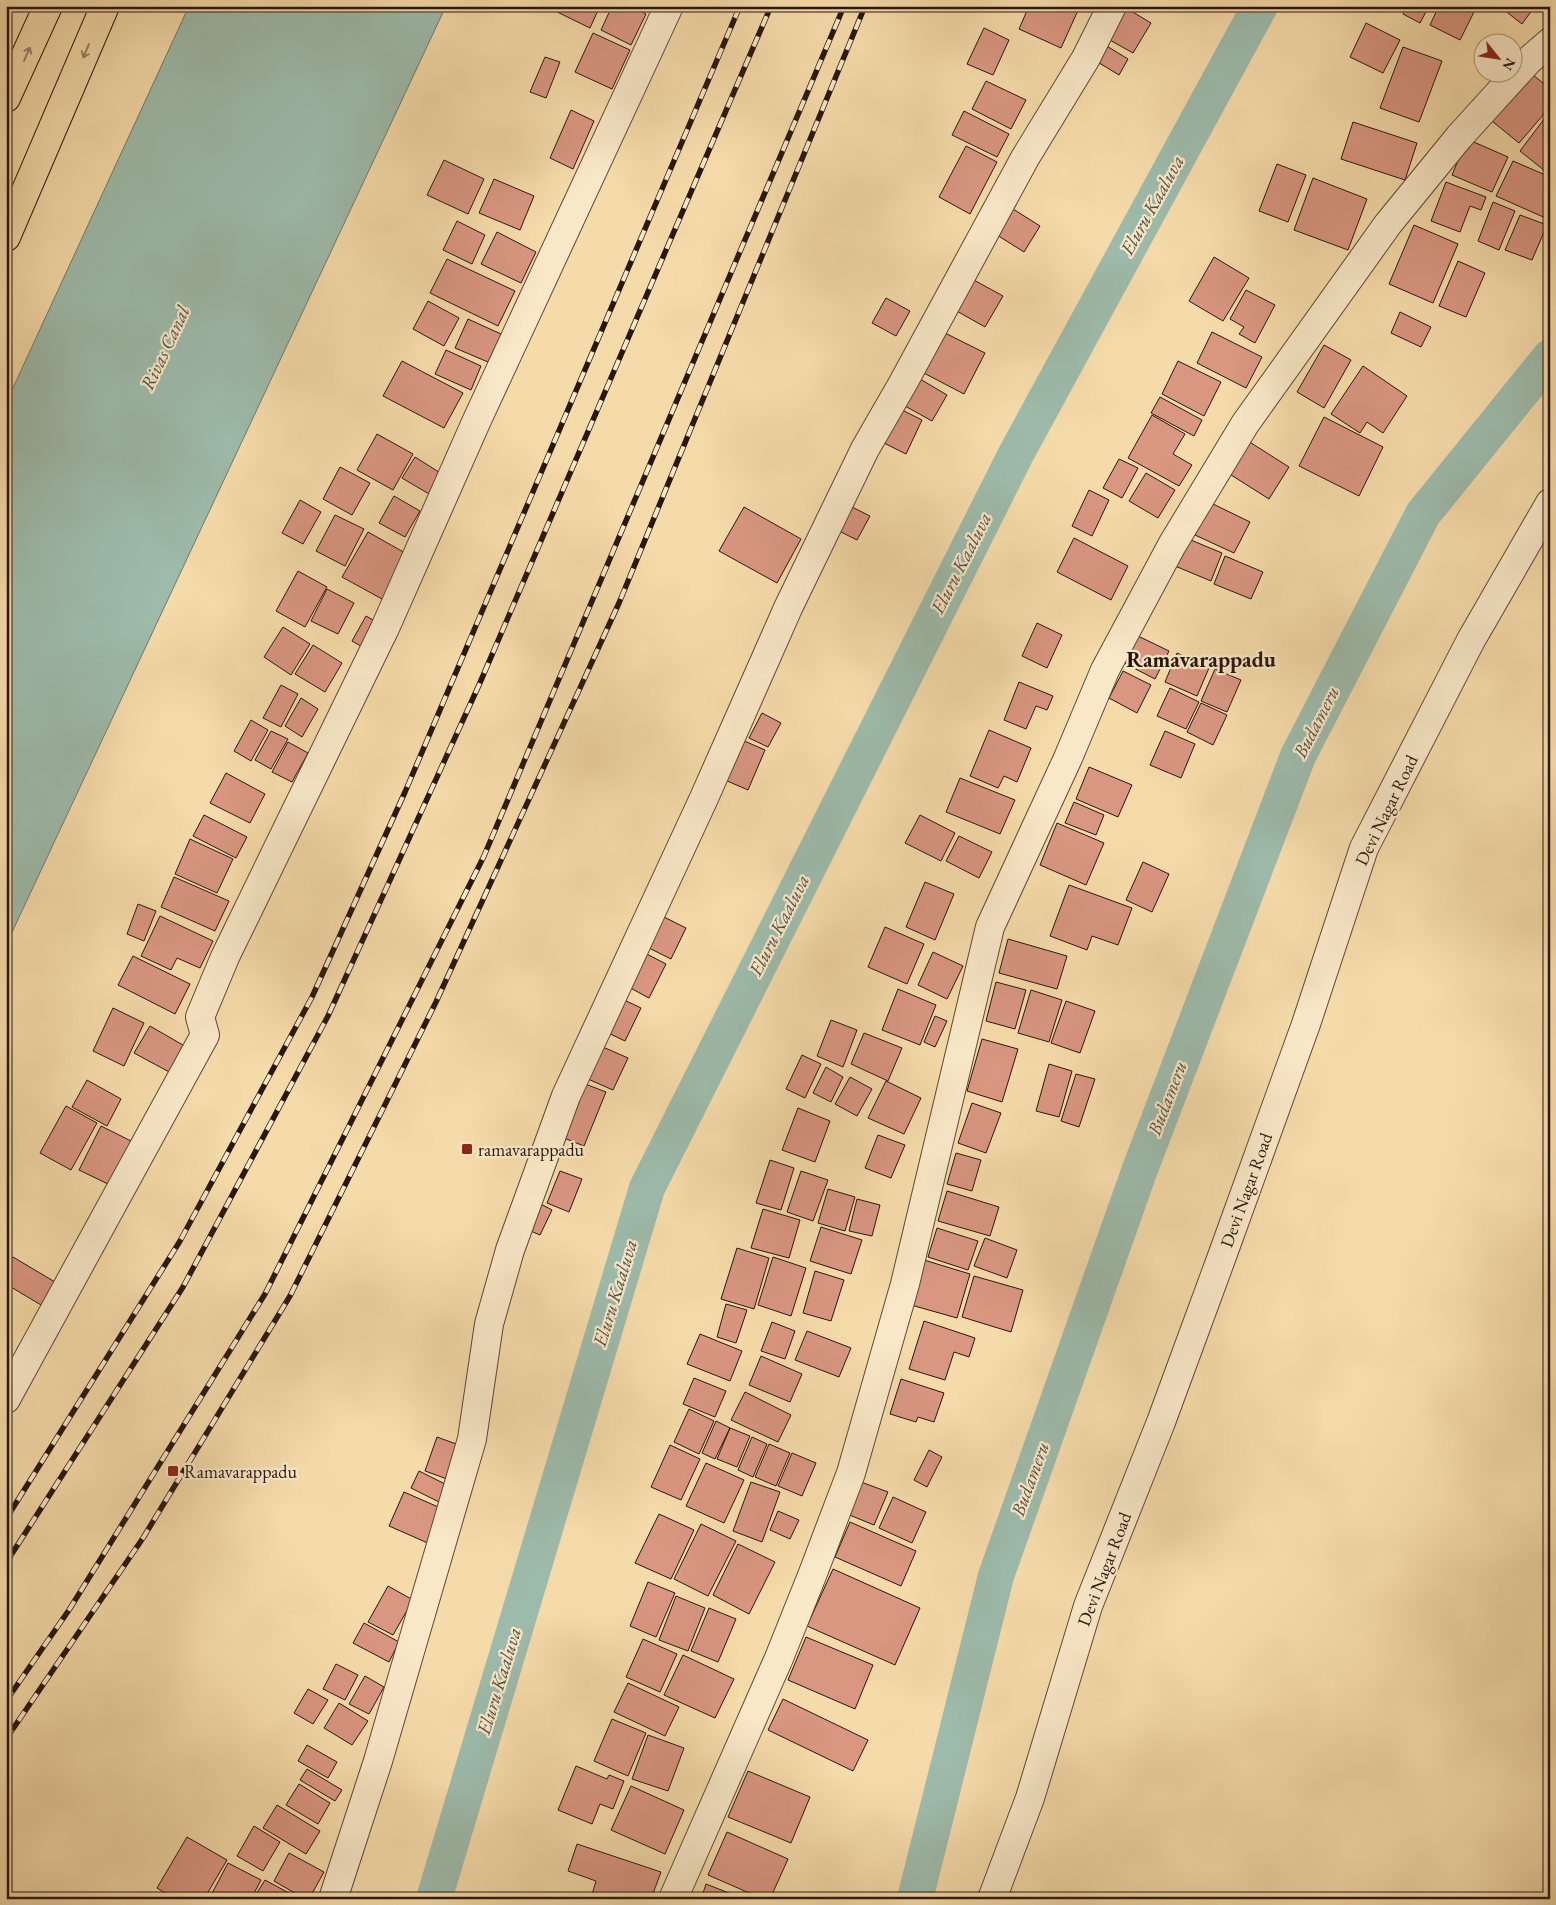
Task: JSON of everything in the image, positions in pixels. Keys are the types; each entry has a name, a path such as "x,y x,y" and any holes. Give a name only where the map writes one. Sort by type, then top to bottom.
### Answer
{"main road":[{"path":"6,98 48,6"},
{"path":"6,236 105,6"}],"street":[{"path":"6,1399 205,1035 200,1017 225,957 385,628 478,420 669,6"},
{"path":"333,1899 378,1761 472,1438 489,1324 510,1250 566,1096 704,798 788,608 865,449 1025,158 1086,58 1112,6"},
{"path":"674,1899 778,1658 851,1473 906,1284 990,927 1068,758 1105,670 1172,545 1245,424 1388,224 1459,137 1528,61 1550,42"},
{"name":"Devi Nagar Road","path":"992,1899 1030,1798 1088,1606 1161,1422 1221,1259 1306,1024 1364,848 1471,640 1550,503"}],"water":[{"name":"Rivas Canal","path":"189,6 446,6 6,945 6,403"}],"building":[{"path":"550,6 600,6 590,28 549,8"},
{"path":"612,6 631,6 646,14 631,45 601,30"},
{"path":"1029,6 1080,6 1061,48 1019,29"},
{"path":"1407,6 1429,6 1420,23 1403,14"},
{"path":"1439,6 1477,6 1460,40 1430,25"},
{"path":"1499,6 1535,6 1522,24"},
{"path":"1126,8 1151,23 1133,53 1108,39"},
{"path":"1366,23 1400,40 1383,73 1350,57"},
{"path":"984,28 1009,40 993,75 967,64"},
{"path":"593,33 630,50 612,89 575,72"},
{"path":"1105,45 1128,59 1119,75 1096,61"},
{"path":"1403,47 1442,61 1419,122 1380,108"},
{"path":"545,57 560,62 546,98 530,92"},
{"path":"1532,74 1550,89 1550,107 1519,143 1492,121"},
{"path":"986,81 1026,100 1011,129 972,109"},
{"path":"571,110 594,121 573,169 550,158"},
{"path":"964,111 1009,134 997,157 952,135"},
{"path":"1548,114 1550,116 1550,175 1520,151"},
{"path":"1353,122 1417,143 1405,180 1341,159"},
{"path":"1467,139 1508,157 1492,192 1452,175"},
{"path":"966,146 997,162 970,214 939,197"},
{"path":"444,160 484,179 468,214 427,195"},
{"path":"1513,161 1550,177 1550,220 1496,196"},
{"path":"1277,164 1306,175 1288,222 1259,211"},
{"path":"1313,178 1367,199 1348,250 1294,230"},
{"path":"494,179 534,196 520,230 479,213"},
{"path":"1446,182 1486,197 1481,210 1470,206 1460,232 1431,221"},
{"path":"1493,202 1515,211 1499,250 1478,241"},
{"path":"1013,209 1040,226 1024,252 997,235"},
{"path":"1520,215 1547,225 1532,260 1505,250"},
{"path":"457,221 485,235 472,264 443,250"},
{"path":"1414,225 1458,244 1433,303 1389,284"},
{"path":"497,232 536,252 521,283 481,264"},
{"path":"1214,257 1249,278 1223,321 1189,301"},
{"path":"447,259 515,291 498,326 430,293"},
{"path":"1458,261 1485,273 1466,317 1439,306"},
{"path":"972,279 1003,296 985,327 955,310"},
{"path":"1246,290 1275,305 1255,343 1239,334 1244,327 1230,319"},
{"path":"886,298 910,311 896,336 872,323"},
{"path":"428,301 459,318 444,346 413,329"},
{"path":"1400,312 1431,327 1421,347 1391,333"},
{"path":"468,319 501,334 488,362 455,348"},
{"path":"941,331 985,353 964,394 920,371"},
{"path":"1212,332 1262,357 1246,388 1197,363"},
{"path":"1324,345 1351,360 1324,408 1297,392"},
{"path":"446,350 481,366 471,390 435,374"},
{"path":"402,361 463,393 444,428 383,396"},
{"path":"1178,361 1221,382 1204,416 1162,394"},
{"path":"1363,366 1407,396 1383,433 1367,422 1360,433 1331,414"},
{"path":"920,379 947,395 932,421 905,406"},
{"path":"1160,397 1202,420 1194,436 1151,413"},
{"path":"896,407 922,420 906,454 880,441"},
{"path":"1152,415 1185,434 1173,454 1192,465 1179,486 1128,458"},
{"path":"1324,417 1383,447 1359,496 1299,466"},
{"path":"377,434 413,454 393,490 357,470"},
{"path":"1248,441 1289,467 1269,499 1228,473"},
{"path":"415,457 442,474 429,494 402,478"},
{"path":"1119,459 1138,468 1122,498 1103,488"},
{"path":"340,467 370,483 352,515 323,499"},
{"path":"1146,473 1175,490 1158,518 1129,501"},
{"path":"1089,490 1109,500 1092,536 1072,526"},
{"path":"394,496 420,511 405,537 379,523"},
{"path":"300,500 321,512 303,544 282,533"},
{"path":"1211,503 1250,522 1234,553 1195,535"},
{"path":"848,505 870,516 857,540 835,529"},
{"path":"744,507 801,539 777,583 719,551"},
{"path":"335,515 364,529 345,566 316,551"},
{"path":"368,532 407,554 382,599 342,577"},
{"path":"1074,538 1128,566 1111,600 1057,572"},
{"path":"1186,538 1222,553 1211,581 1175,566"},
{"path":"1225,556 1263,572 1251,599 1214,584"},
{"path":"298,571 327,587 305,627 276,611"},
{"path":"327,589 354,603 338,634 311,621"},
{"path":"366,616 380,624 366,649 352,641"},
{"path":"1037,623 1062,635 1047,668 1022,656"},
{"path":"283,627 310,644 291,675 264,657"},
{"path":"1138,636 1169,651 1155,679 1124,663"},
{"path":"313,645 342,663 325,692 295,674"},
{"path":"1177,653 1209,668 1197,696 1165,682"},
{"path":"1215,669 1241,680 1227,712 1201,701"},
{"path":"1123,671 1151,685 1137,713 1109,698"},
{"path":"1019,682 1053,696 1047,710 1036,706 1026,729 1004,720"},
{"path":"281,685 298,694 281,727 263,718"},
{"path":"1170,688 1199,702 1186,729 1157,716"},
{"path":"301,698 318,709 302,737 285,726"},
{"path":"1201,703 1227,715 1213,745 1187,732"},
{"path":"762,713 781,723 768,747 749,738"},
{"path":"251,720 268,730 251,761 234,751"},
{"path":"989,730 1031,748 1017,782 1004,776 998,788 970,776"},
{"path":"271,731 288,739 271,769 255,760"},
{"path":"1165,731 1195,744 1181,778 1150,765"},
{"path":"742,740 765,750 748,790 725,780"},
{"path":"288,742 308,753 292,782 272,772"},
{"path":"1089,767 1132,785 1118,817 1076,799"},
{"path":"226,773 265,794 250,823 210,803"},
{"path":"960,778 1015,800 1000,834 946,812"},
{"path":"1074,802 1104,815 1096,835 1065,823"},
{"path":"204,815 247,837 236,858 193,836"},
{"path":"920,815 955,833 941,861 905,843"},
{"path":"1057,823 1104,843 1086,885 1040,865"},
{"path":"959,836 992,852 979,878 946,861"},
{"path":"190,839 233,859 217,893 175,874"},
{"path":"1143,862 1169,874 1152,912 1126,900"},
{"path":"174,877 229,901 215,931 161,907"},
{"path":"925,882 954,894 935,940 906,927"},
{"path":"1069,885 1132,908 1118,945 1092,936 1087,950 1050,936"},
{"path":"138,904 156,911 144,941 127,934"},
{"path":"658,914 686,928 671,959 643,945"},
{"path":"160,916 213,941 200,968 177,958 171,970 141,956"},
{"path":"885,927 924,944 907,984 868,967"},
{"path":"1008,939 1067,956 1057,989 999,973"},
{"path":"641,951 666,964 649,998 623,984"},
{"path":"933,952 963,966 947,999 918,985"},
{"path":"133,956 190,984 175,1014 118,985"},
{"path":"996,982 1026,990 1015,1029 986,1021"},
{"path":"898,989 936,1005 920,1045 882,1030"},
{"path":"1031,990 1062,1000 1049,1042 1018,1033"},
{"path":"620,998 641,1008 625,1041 604,1031"},
{"path":"1066,1001 1095,1011 1080,1053 1051,1043"},
{"path":"113,1008 144,1023 124,1066 93,1051"},
{"path":"935,1016 947,1021 935,1047 924,1042"},
{"path":"831,1020 857,1030 843,1067 817,1056"},
{"path":"150,1026 188,1048 173,1074 134,1053"},
{"path":"864,1033 902,1048 888,1081 851,1064"},
{"path":"982,1039 1018,1049 1002,1102 967,1091"},
{"path":"596,1044 628,1058 613,1090 581,1076"},
{"path":"802,1055 821,1064 805,1098 786,1089"},
{"path":"1049,1064 1072,1071 1059,1117 1036,1111"},
{"path":"826,1067 843,1077 831,1102 813,1093"},
{"path":"1076,1074 1095,1079 1079,1127 1061,1121"},
{"path":"850,1077 872,1089 857,1116 835,1104"},
{"path":"87,1080 121,1099 107,1126 72,1107"},
{"path":"886,1081 921,1098 904,1134 868,1118"},
{"path":"580,1082 606,1092 584,1146 559,1136"},
{"path":"972,1103 1001,1113 986,1153 958,1143"},
{"path":"66,1106 97,1123 71,1170 40,1153"},
{"path":"798,1108 830,1121 815,1162 782,1150"},
{"path":"101,1126 133,1142 112,1186 79,1170"},
{"path":"878,1135 905,1145 891,1178 865,1168"},
{"path":"956,1153 981,1160 972,1191 947,1184"},
{"path":"770,1160 794,1168 781,1210 756,1203"},
{"path":"560,1171 582,1179 569,1212 547,1203"},
{"path":"801,1171 828,1180 813,1221 787,1212"},
{"path":"828,1189 855,1197 845,1231 818,1223"},
{"path":"947,1191 999,1207 990,1236 938,1221"},
{"path":"857,1199 880,1205 872,1236 849,1231"},
{"path":"539,1203 552,1210 540,1235 526,1229"},
{"path":"763,1209 800,1220 789,1258 751,1248"},
{"path":"821,1227 862,1240 851,1274 810,1261"},
{"path":"937,1228 978,1241 968,1270 928,1257"},
{"path":"985,1238 1017,1250 1007,1278 974,1266"},
{"path":"737,1248 769,1258 754,1309 721,1299"},
{"path":"13,1257 55,1282 41,1305 6,1284 6,1269"},
{"path":"773,1257 806,1268 791,1316 758,1305"},
{"path":"924,1260 970,1274 957,1318 911,1305"},
{"path":"815,1271 844,1280 831,1321 803,1313"},
{"path":"974,1276 1023,1290 1011,1332 962,1317"},
{"path":"726,1304 747,1310 736,1343 717,1337"},
{"path":"924,1321 975,1338 969,1357 954,1352 945,1380 909,1369"},
{"path":"772,1322 795,1331 785,1359 761,1351"},
{"path":"807,1331 851,1348 839,1377 795,1360"},
{"path":"700,1334 742,1351 730,1381 687,1364"},
{"path":"761,1356 802,1374 790,1402 749,1385"},
{"path":"694,1378 726,1391 715,1417 683,1404"},
{"path":"901,1379 944,1393 934,1422 918,1417 916,1422 890,1414"},
{"path":"745,1392 791,1415 778,1442 731,1420"},
{"path":"689,1409 714,1421 699,1454 674,1442"},
{"path":"716,1421 730,1428 715,1459 702,1453"},
{"path":"730,1428 750,1436 737,1467 717,1459"},
{"path":"437,1437 459,1445 447,1479 425,1471"},
{"path":"752,1437 767,1444 753,1477 738,1470"},
{"path":"769,1444 790,1453 776,1486 755,1477"},
{"path":"670,1445 700,1459 681,1500 651,1487"},
{"path":"929,1450 942,1457 927,1487 914,1480"},
{"path":"792,1453 816,1463 802,1496 778,1486"},
{"path":"706,1463 744,1480 724,1523 686,1506"},
{"path":"419,1471 449,1486 441,1503 411,1488"},
{"path":"751,1482 780,1492 762,1542 733,1531"},
{"path":"861,1482 888,1492 874,1525 847,1514"},
{"path":"404,1492 445,1510 430,1544 389,1526"},
{"path":"893,1497 926,1512 912,1543 879,1528"},
{"path":"778,1511 799,1520 790,1539 770,1530"},
{"path":"659,1514 694,1530 671,1579 635,1563"},
{"path":"850,1522 916,1551 901,1586 835,1557"},
{"path":"701,1524 736,1541 708,1596 674,1579"},
{"path":"738,1544 775,1562 749,1614 713,1595"},
{"path":"833,1569 920,1608 895,1665 807,1626"},
{"path":"648,1582 675,1593 656,1637 630,1626"},
{"path":"388,1586 413,1600 393,1635 368,1622"},
{"path":"676,1596 705,1608 688,1651 659,1640"},
{"path":"709,1608 736,1619 718,1662 691,1651"},
{"path":"364,1623 399,1642 389,1662 353,1643"},
{"path":"806,1637 873,1665 855,1709 788,1680"},
{"path":"643,1639 677,1654 660,1692 626,1677"},
{"path":"683,1655 734,1679 715,1718 664,1695"},
{"path":"336,1664 358,1675 345,1700 323,1689"},
{"path":"365,1676 384,1687 369,1714 349,1704"},
{"path":"628,1683 679,1707 665,1736 614,1712"},
{"path":"308,1689 328,1700 313,1724 294,1713"},
{"path":"783,1699 868,1740 853,1771 768,1730"},
{"path":"339,1703 368,1721 352,1745 324,1728"},
{"path":"612,1719 646,1733 628,1776 594,1761"},
{"path":"648,1735 684,1748 668,1791 632,1779"},
{"path":"307,1745 337,1762 328,1778 298,1761"},
{"path":"576,1766 607,1779 609,1775 624,1781 613,1809 600,1804 592,1824 558,1810"},
{"path":"307,1769 342,1790 335,1801 300,1780"},
{"path":"748,1771 810,1797 791,1843 728,1817"},
{"path":"299,1784 330,1803 318,1824 286,1805"},
{"path":"631,1786 684,1810 665,1854 611,1830"},
{"path":"277,1805 320,1831 306,1854 263,1828"},
{"path":"254,1826 280,1842 263,1871 237,1856"},
{"path":"727,1832 788,1859 770,1899 763,1899 708,1875"},
{"path":"187,1837 227,1860 204,1899 175,1899 157,1888"},
{"path":"577,1844 661,1872 651,1899 591,1898 596,1881 568,1871"},
{"path":"289,1853 324,1872 309,1899 305,1899 274,1881"},
{"path":"228,1863 261,1880 251,1899 209,1899"},
{"path":"265,1880 300,1899 260,1899 255,1896"},
{"path":"706,1884 744,1899 701,1899"}],"waterway":[{"name":"Eluru Kaaluva","path":"434,1899 647,1188 1016,454 1260,6"},
{"name":"Budameru","path":"915,1899 996,1576 1140,1169 1298,756 1423,514 1550,357"}],"railway":[{"path":"6,1519 180,1241 312,997 405,792 740,6"},
{"path":"6,1563 183,1287 328,1016 479,685 771,6"},
{"path":"6,1701 69,1610 265,1294 484,856 844,6"},
{"path":"6,1739 143,1538 290,1296 436,1002 619,603 865,6"}],"place":[{"name":"ramavarappadu","path":"467,1149"},
{"name":"Ramavarappadu","path":"173,1471"}],"district":[{"name":"Ramavarappadu","path":"1201,659"}]}
